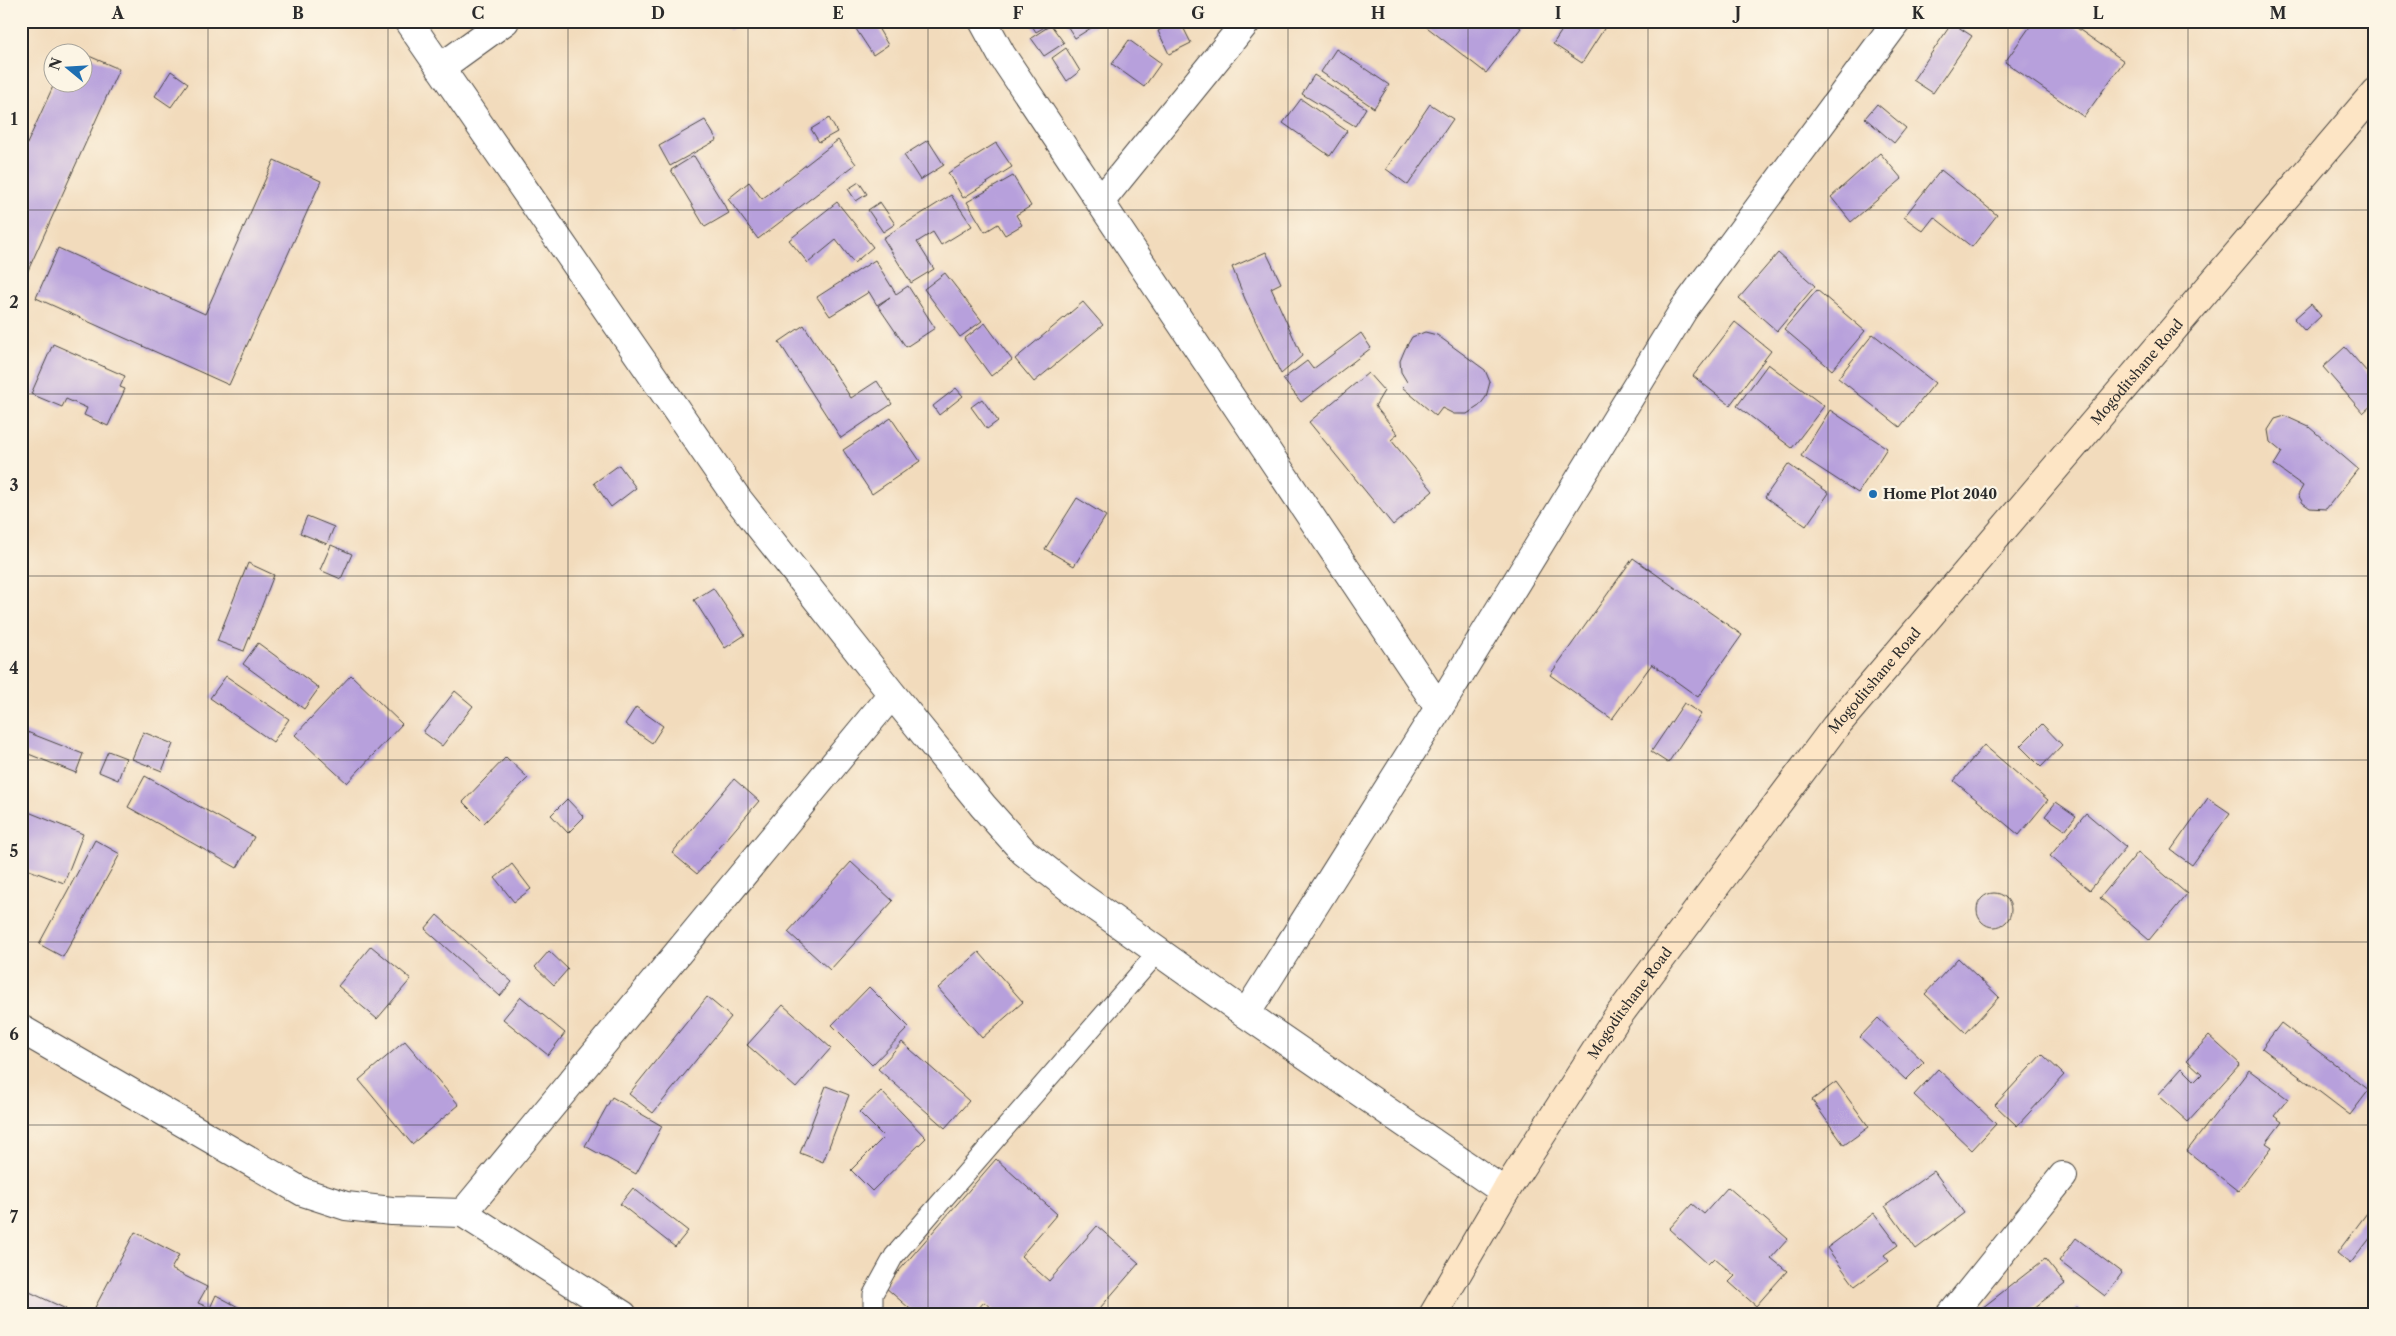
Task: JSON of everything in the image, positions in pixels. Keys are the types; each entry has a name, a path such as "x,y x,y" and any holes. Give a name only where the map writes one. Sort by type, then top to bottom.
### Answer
{"main road":[{"name":"Mogoditshane Road","path":"1433,1315 1505,1192 1616,1019 1835,727 2375,92"}],"street":[{"path":"408,21 738,498 892,694 1024,852 1080,896 1158,952 1505,1192"},
{"path":"440,68 505,21"},
{"path":"983,21 1001,54 1439,708"},
{"path":"1100,202 1247,21"},
{"path":"1246,1014 1439,708 1684,309 1898,21"},
{"path":"463,1213 892,694"},
{"path":"21,1029 303,1192 346,1206 392,1211 463,1213 622,1315"},
{"path":"1951,1315 2062,1176"}],"lane":[{"path":"873,1315 873,1294 894,1256 1158,952"}],"building":[{"path":"725,21 748,21 729,30"},
{"path":"869,21 874,21 888,45 873,55 856,29"},
{"path":"1029,21 1055,21 1036,32"},
{"path":"1064,21 1102,21 1075,38"},
{"path":"1176,21 1180,21 1191,43 1169,54 1158,31"},
{"path":"1419,21 1512,21 1521,28 1486,73"},
{"path":"1568,21 1609,21 1582,63 1553,44"},
{"path":"2034,21 2067,21 2124,61 2084,117 2005,62"},
{"path":"1952,23 1972,36 1933,93 1913,80"},
{"path":"1051,25 1064,43 1044,56 1031,38"},
{"path":"1129,40 1161,63 1144,87 1112,64"},
{"path":"1066,48 1080,71 1067,81 1052,58"},
{"path":"1336,49 1389,85 1374,108 1321,72"},
{"path":"92,57 119,69 21,286 21,157 50,92 92,92"},
{"path":"171,71 188,83 171,107 155,96"},
{"path":"1314,75 1366,108 1355,126 1302,94"},
{"path":"1301,99 1347,131 1330,156 1283,123"},
{"path":"1430,104 1453,119 1408,185 1386,169"},
{"path":"1877,104 1906,128 1894,143 1865,118"},
{"path":"829,118 837,132 819,142 811,129"},
{"path":"705,120 717,140 670,166 659,146"},
{"path":"838,140 856,164 758,239 728,199 749,182 762,199"},
{"path":"928,140 944,165 920,180 904,155"},
{"path":"996,143 1012,167 963,198 948,173"},
{"path":"1880,153 1902,179 1851,222 1831,197"},
{"path":"694,156 729,213 705,227 671,170"},
{"path":"274,160 321,181 229,385 36,298 58,248 205,314"},
{"path":"1941,170 1997,215 1972,247 1934,217 1923,231 1904,217"},
{"path":"1013,176 1031,206 1016,215 1022,225 1005,235 998,224 985,232 967,202"},
{"path":"859,182 867,194 856,201 848,189"},
{"path":"951,195 972,226 941,245 933,232 917,242 934,269 911,283 883,238"},
{"path":"837,202 873,247 854,263 836,240 808,263 789,240"},
{"path":"880,202 895,224 883,232 868,210"},
{"path":"1266,252 1281,283 1271,288 1302,356 1281,374 1245,299 1232,267"},
{"path":"1778,253 1815,286 1777,331 1739,298"},
{"path":"875,260 896,294 908,286 935,328 906,347 878,306 890,297 877,305 869,292 830,316 817,297"},
{"path":"945,273 982,321 960,337 924,289"},
{"path":"1817,290 1865,331 1832,370 1784,329"},
{"path":"1083,302 1103,325 1034,382 1015,359"},
{"path":"2311,304 2321,316 2305,331 2294,319"},
{"path":"1735,322 1771,351 1730,405 1693,376"},
{"path":"985,323 1012,360 991,376 964,339"},
{"path":"804,325 851,398 877,381 892,404 841,438 779,342"},
{"path":"1425,332 1437,335 1485,370 1490,382 1486,397 1479,406 1467,414 1454,414 1442,408 1436,416 1402,387 1407,382 1401,372 1400,361 1405,349 1412,337"},
{"path":"1361,333 1371,348 1301,402 1283,379 1307,361 1313,369"},
{"path":"1873,334 1935,383 1900,427 1838,378"},
{"path":"53,344 125,376 120,387 125,389 108,426 84,415 87,408 66,399 62,407 31,394"},
{"path":"2345,347 2375,381 2375,402 2363,413 2323,367"},
{"path":"1768,364 1824,406 1792,448 1737,406"},
{"path":"1368,373 1384,391 1375,406 1398,434 1391,440 1433,491 1393,525 1309,422"},
{"path":"956,388 963,396 939,415 933,406"},
{"path":"982,399 998,421 987,429 971,407"},
{"path":"1830,410 1887,448 1858,493 1801,456"},
{"path":"2285,416 2309,427 2358,469 2326,509 2310,508 2303,503 2298,495 2303,486 2274,465 2282,452 2270,442 2268,430 2275,419"},
{"path":"891,418 920,461 872,494 843,450"},
{"path":"1788,464 1829,493 1806,526 1765,497"},
{"path":"619,465 636,488 611,507 594,483"},
{"path":"1077,498 1106,516 1074,566 1045,549"},
{"path":"307,516 334,527 327,544 300,533"},
{"path":"331,545 352,554 341,579 320,570"},
{"path":"1633,558 1742,635 1698,697 1652,664 1612,719 1550,675"},
{"path":"248,563 274,575 244,651 217,641"},
{"path":"713,588 745,635 725,648 694,600"},
{"path":"258,643 319,688 304,709 243,664"},
{"path":"351,675 402,724 347,783 295,735"},
{"path":"226,676 289,719 273,742 210,698"},
{"path":"455,691 473,706 442,746 423,732"},
{"path":"1684,703 1701,714 1668,763 1651,752"},
{"path":"636,707 663,726 652,743 625,724"},
{"path":"2042,724 2062,745 2041,767 2020,746"},
{"path":"22,730 83,754 76,773 21,751"},
{"path":"143,732 173,744 162,771 132,759"},
{"path":"1984,745 2048,800 2019,835 1954,781"},
{"path":"108,751 126,758 118,780 99,772"},
{"path":"506,757 528,778 484,823 463,802"},
{"path":"145,776 254,837 237,868 128,807"},
{"path":"734,779 759,801 697,874 672,853"},
{"path":"2208,798 2230,813 2192,865 2171,850"},
{"path":"567,799 584,817 568,833 551,815"},
{"path":"2056,802 2076,816 2065,830 2045,816"},
{"path":"21,809 83,834 64,883 21,867"},
{"path":"2086,813 2126,847 2090,890 2050,856"},
{"path":"95,840 120,854 63,957 39,944"},
{"path":"2138,852 2187,894 2149,940 2100,898"},
{"path":"851,862 893,901 830,970 788,932"},
{"path":"512,864 531,889 514,902 495,878"},
{"path":"1994,893 2006,898 2011,910 2006,922 1994,927 1982,922 1977,910 1982,898"},
{"path":"437,915 512,982 500,996 425,929"},
{"path":"371,946 411,979 377,1019 338,986"},
{"path":"549,951 568,969 554,985 535,967"},
{"path":"979,952 1023,1002 982,1038 938,988"},
{"path":"1958,958 1999,997 1966,1033 1925,994"},
{"path":"869,987 909,1027 872,1065 832,1025"},
{"path":"521,997 565,1033 548,1055 503,1019"},
{"path":"707,997 731,1017 653,1113 629,1094"},
{"path":"783,1005 831,1048 796,1088 747,1045"},
{"path":"1878,1018 1924,1062 1906,1080 1860,1037"},
{"path":"2281,1023 2369,1090 2350,1115 2262,1048"},
{"path":"2209,1036 2240,1064 2188,1122 2158,1095 2182,1068 2195,1081 2202,1074 2187,1060"},
{"path":"405,1041 459,1105 412,1144 359,1080"},
{"path":"902,1042 969,1101 945,1128 878,1069"},
{"path":"2042,1054 2064,1075 2017,1126 1995,1105"},
{"path":"1938,1069 1996,1124 1972,1150 1914,1095"},
{"path":"2249,1070 2288,1099 2274,1116 2282,1122 2266,1143 2272,1147 2238,1191 2187,1151"},
{"path":"1836,1082 1869,1127 1844,1145 1812,1100"},
{"path":"826,1086 849,1095 823,1162 800,1153"},
{"path":"881,1091 926,1138 872,1191 851,1170 884,1137 859,1112"},
{"path":"612,1097 662,1126 636,1174 585,1146"},
{"path":"996,1159 1057,1214 1021,1256 1049,1281 1097,1226 1139,1263 1094,1315 999,1315 984,1302 973,1315 917,1315 885,1287"},
{"path":"1934,1171 1964,1213 1916,1249 1885,1206"},
{"path":"1728,1187 1788,1239 1771,1258 1787,1271 1756,1306 1729,1282 1735,1276 1714,1258 1708,1264 1669,1229 1692,1204 1704,1214"},
{"path":"633,1188 688,1231 675,1247 620,1204"},
{"path":"1874,1213 1898,1245 1884,1255 1889,1261 1855,1286 1827,1248"},
{"path":"2367,1213 2375,1219 2375,1232 2350,1264 2337,1253"},
{"path":"135,1232 179,1255 171,1269 207,1287 198,1303 210,1308 216,1295 253,1315 91,1315"},
{"path":"2076,1238 2122,1273 2105,1296 2059,1261"},
{"path":"2045,1259 2065,1284 2025,1315 1973,1315"},
{"path":"21,1288 66,1309 63,1315 21,1315"},
{"path":"2077,1307 2085,1315 2069,1315"}],"place":[{"name":"Home Plot 2040","path":"1873,494"}]}
